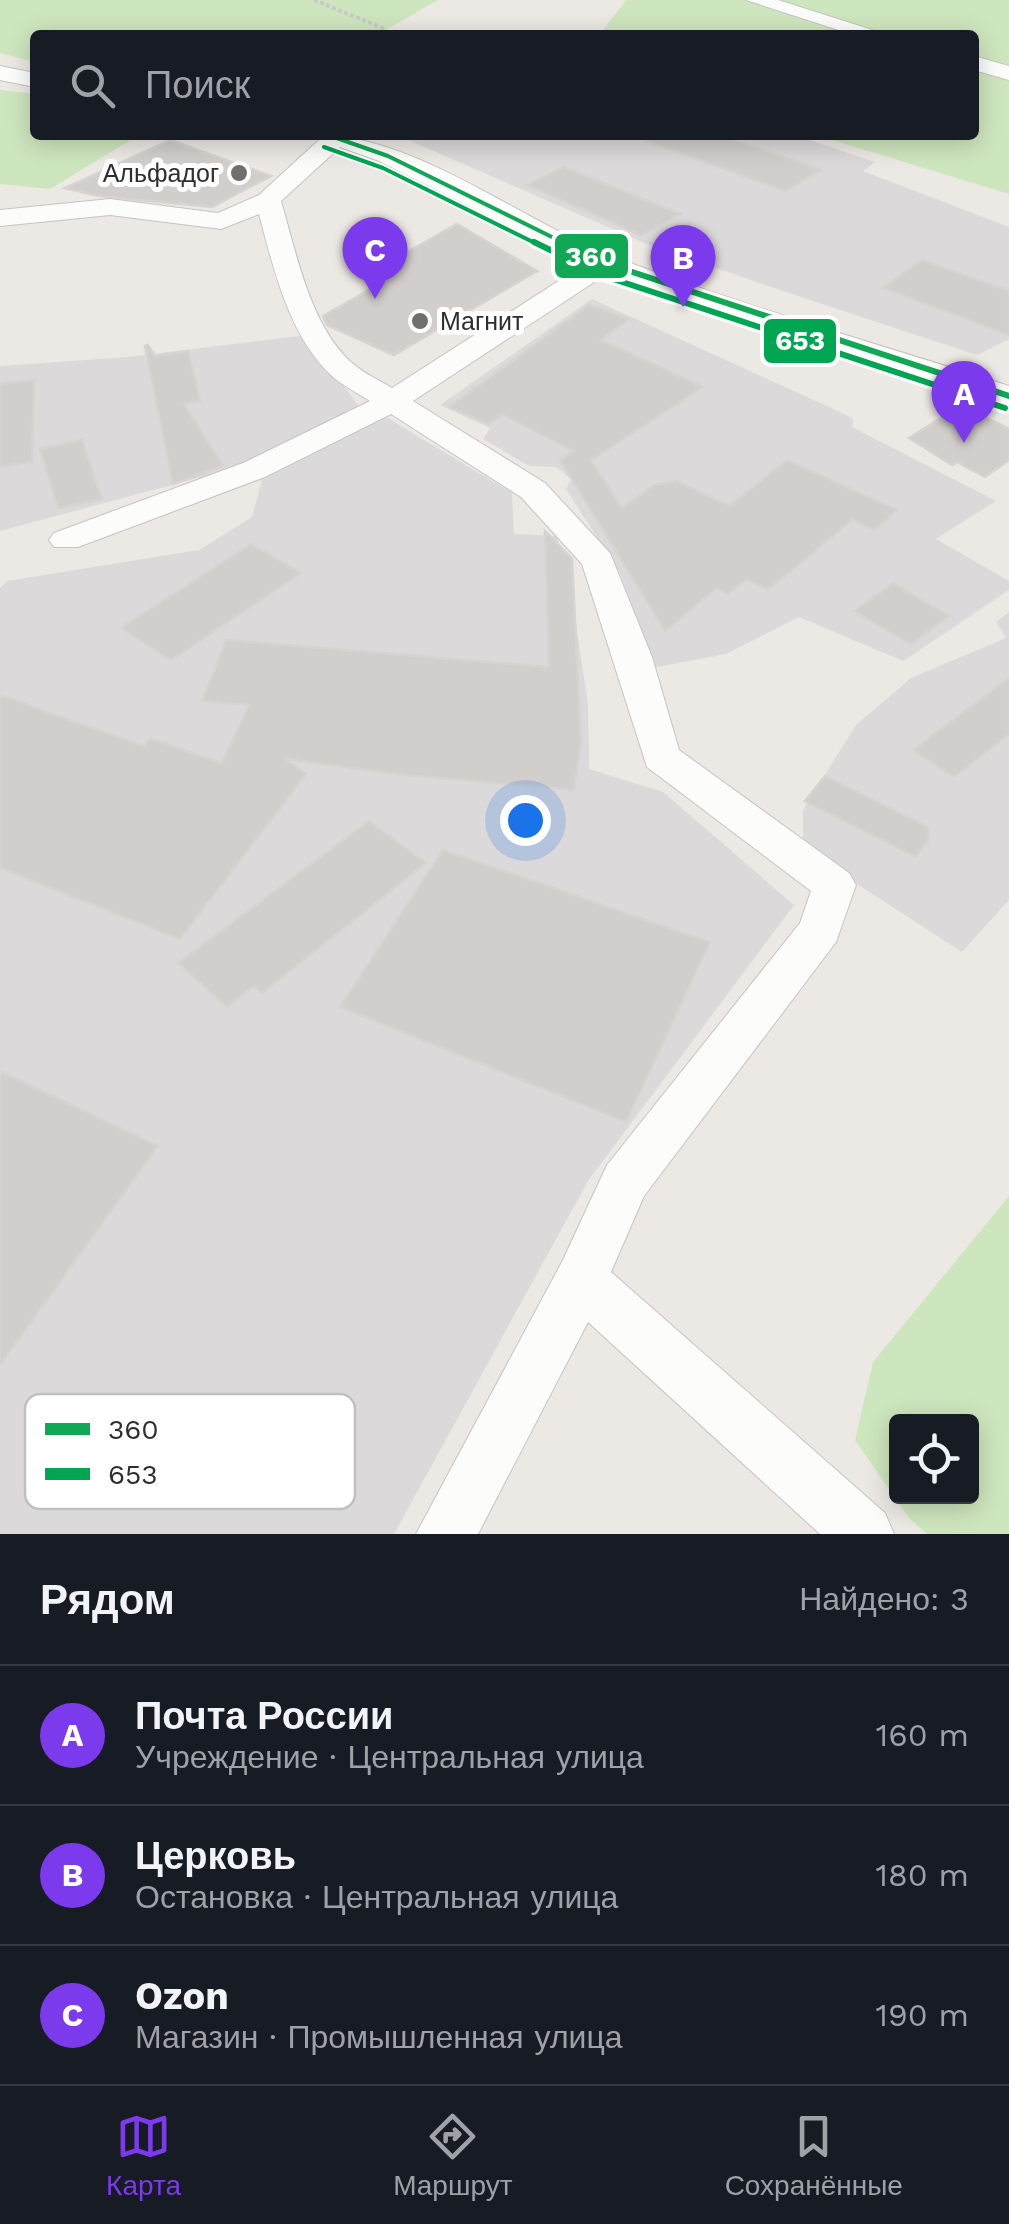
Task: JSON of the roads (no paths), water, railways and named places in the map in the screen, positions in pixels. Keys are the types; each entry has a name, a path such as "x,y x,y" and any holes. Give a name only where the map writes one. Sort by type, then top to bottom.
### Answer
{"street":[{"path":"756,0 860,30"},
{"path":"979,64 1009,73"},
{"path":"0,73 30,79"},
{"path":"0,218 110,207 220,220 268,200 331,140"},
{"path":"346,140 388,156 606,263 1009,396"},
{"path":"268,200 285,262 314,333 341,369 386,405 533,490 598,562 633,658 660,757 834,886 820,930 625,1181 581,1280 446,1534"},
{"path":"66,540 254,470 386,405 606,263"},
{"path":"748,312 777,289"},
{"path":"971,383 1009,360"},
{"path":"581,1280 864,1534"}],"place":[{"name":"Альфадог","path":"239,173"},
{"name":"Ozon","path":"375,299"},
{"name":"Церковь","path":"683,307"},
{"name":"Магнит","path":"420,321"},
{"name":"Почта России","path":"964,443"}]}
